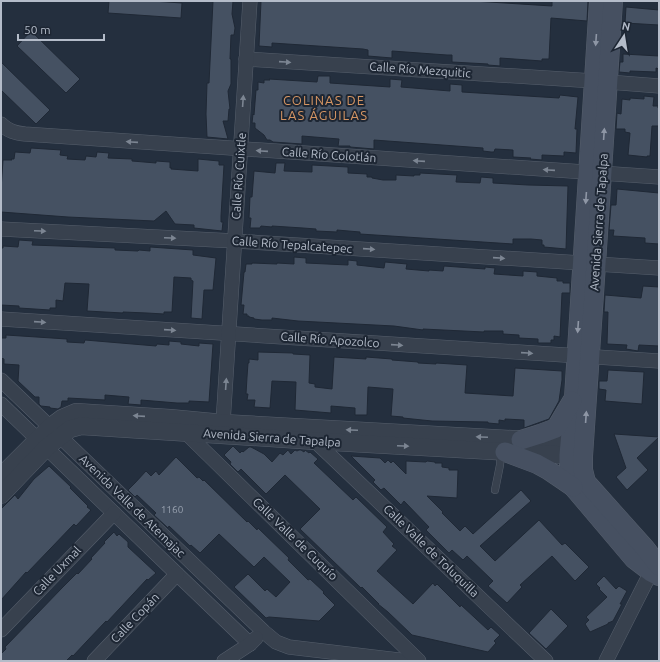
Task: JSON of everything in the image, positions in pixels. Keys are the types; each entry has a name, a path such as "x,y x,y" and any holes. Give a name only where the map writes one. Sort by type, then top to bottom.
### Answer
{"main road":[{"name":"Avenida Sierra de Tapalpa","path":"599,1 601,82"},
{"name":"Avenida Sierra de Tapalpa","path":"613,1 601,82 577,449 569,472 573,487 634,559 656,569"},
{"name":"Avenida Sierra de Tapalpa","path":"583,356 574,398 577,449 586,482 640,542 656,569"},
{"path":"521,440 556,428 574,398"},
{"path":"503,452 537,464 573,487"}],"street":[{"name":"Calle Río Cuixtle","path":"223,423 250,1"},
{"name":"Calle Río Mezquitic","path":"246,59 659,86"},
{"name":"Calle Río Colotlán","path":"1,124 7,130 24,134 659,177"},
{"name":"Calle Río Tepalcatepec","path":"1,229 235,241 659,268"},
{"name":"Calle Río Apozolco","path":"1,319 659,361"},
{"name":"Avenida Valle de Atemajac","path":"1,380 276,642 289,647 407,661"},
{"name":"Avenida Valle de Atemajac","path":"1,404 250,644"},
{"name":"Avenida Sierra de Tapalpa","path":"1,476 55,432 62,418 76,412 223,423 521,440 577,449"},
{"name":"Calle Valle de Cuquío","path":"170,418 419,661"},
{"name":"Avenida Sierra de Tapalpa","path":"55,432 81,426 503,452 577,449"},
{"name":"Calle Valle de Toluquilla","path":"315,441 546,661"},
{"name":"Avenida Sierra de Tapalpa","path":"1,495 42,443"},
{"name":"Calle Uxmal","path":"1,630 114,513"},
{"path":"606,661 656,569"},
{"name":"Calle Copán","path":"94,661 177,574"},
{"path":"224,661 250,644 264,632"}],"lane":[{"path":"495,490 503,452"}],"building":[{"path":"109,1 182,3 181,18 108,13"},
{"path":"213,1 233,1 232,14 235,28 234,35 231,35 231,84 228,91 230,109 228,121 223,121 228,139 207,137 207,83 209,83"},
{"path":"261,1 473,1 552,6 552,1 588,1 587,21 551,18 549,59 542,59 542,61 500,58 500,66 452,62 452,55 392,51 392,58 368,56 368,50 363,49 272,43 272,47 259,46"},
{"path":"626,7 659,10 659,25 625,23"},
{"path":"31,31 80,79 66,93 17,46"},
{"path":"623,54 659,56 659,69 656,68 656,72 619,72 620,62 623,62"},
{"path":"1,62 50,110 36,124 1,90"},
{"path":"318,76 330,76 330,83 390,87 390,79 402,80 401,87 450,91 450,84 462,85 462,92 559,98 560,95 578,97 575,129 577,129 576,153 564,152 564,156 542,155 542,160 513,157 513,150 495,149 494,152 491,152 483,151 483,148 374,140 374,149 338,146 339,139 302,136 302,144 273,142 267,140 264,135 255,128 255,123 252,123 258,82 264,83 264,80 270,80 269,79 317,82"},
{"path":"644,96 654,97 653,106 658,106 659,109 659,126 652,126 650,156 628,155 630,133 625,132 625,129 616,129 617,113 621,114 622,99 644,99"},
{"path":"31,148 61,150 60,155 68,156 67,159 85,160 86,156 96,157 97,152 109,153 108,158 132,159 132,161 156,163 156,161 170,162 171,169 198,171 198,159 219,161 219,165 224,165 221,216 221,222 223,222 222,231 194,228 194,225 175,224 166,211 154,221 1,212 3,160 14,159 15,152 30,153"},
{"path":"276,163 285,163 284,171 312,172 312,165 348,167 348,173 367,174 367,177 383,180 396,180 396,175 414,176 420,175 420,173 457,175 456,182 480,183 481,177 493,178 493,183 568,186 566,249 544,247 544,245 542,245 542,240 531,239 513,239 513,244 360,234 360,232 337,230 337,232 316,231 316,229 272,226 250,228 250,197 252,197 254,171 275,173"},
{"path":"617,189 659,193 659,244 645,243 645,238 613,236 614,230 609,230 611,205 616,205"},
{"path":"19,240 33,241 32,245 115,248 115,250 150,251 150,247 193,250 193,255 216,258 213,290 204,290 202,319 191,318 193,281 191,278 174,277 172,312 164,312 164,314 87,311 89,284 65,283 63,301 56,300 56,308 50,308 50,310 1,305 1,248 3,248 3,246 18,247"},
{"path":"294,257 306,258 306,263 348,265 348,260 357,261 357,265 384,268 385,262 407,264 406,269 429,271 443,271 444,266 485,269 485,267 495,268 494,274 523,276 523,271 537,272 537,276 557,278 557,281 570,283 570,293 562,293 560,337 554,336 554,340 551,340 551,343 538,343 538,339 519,338 519,335 503,334 503,331 484,332 423,330 394,326 298,321 272,318 272,320 262,320 254,319 247,316 247,314 243,314 244,305 241,305 246,264 294,264"},
{"path":"643,286 659,287 659,346 639,345 638,351 626,349 627,345 607,344 608,312 604,312 605,295 641,298"},
{"path":"6,335 67,339 67,342 84,343 85,340 156,346 157,344 169,345 169,341 199,346 199,343 213,344 209,402 189,401 189,403 177,403 141,400 141,405 128,404 129,397 105,395 105,400 68,398 68,401 62,401 61,407 58,409 41,406 39,404 39,397 35,397 18,381 19,365 4,364 4,359 1,358 1,338 6,338"},
{"path":"258,352 310,355 309,383 315,384 315,387 332,389 334,357 366,359 366,357 418,363 467,365 465,393 513,396 515,368 562,371 562,380 559,401 549,419 524,428 524,420 505,419 505,421 499,420 499,424 488,422 432,421 391,416 393,389 368,387 367,415 355,415 355,408 331,406 331,413 295,410 296,382 272,381 270,408 254,407 255,400 247,400 248,394 246,394 248,363 249,359 258,360"},
{"path":"608,370 644,372 642,404 605,401 606,390 599,389 599,381 607,381"},
{"path":"614,434 659,437 637,458 648,470 627,490 616,477 626,468"},
{"path":"233,446 240,453 251,447 264,454 272,462 280,453 283,455 288,450 291,454 295,450 301,450 304,452 305,450 309,453 310,452 318,459 314,463 353,500 356,497 387,527 383,532 394,544 392,546 397,550 377,571 413,604 433,583 435,586 437,584 460,607 461,605 488,630 491,627 500,635 494,641 496,643 488,652 412,635 300,529 320,509 285,475 266,494 241,469 238,472 230,464 231,462 224,455"},
{"path":"351,456 380,458 385,463 388,460 391,463 393,461 406,474 406,461 442,463 442,467 449,468 449,470 458,470 457,498 427,496 460,531 465,526 473,534 521,490 531,501 480,546 495,561 539,520 562,545 565,543 589,567 575,581 552,556 520,585 522,587 507,603 488,586 493,581 467,556 463,560 452,550 449,553 426,530 429,527 404,501 401,505 384,488 381,490 373,482 375,480"},
{"path":"176,457 197,478 199,477 203,481 204,480 247,522 248,521 257,530 258,528 289,558 288,560 308,580 310,579 324,592 323,593 335,605 319,621 266,618 234,587 248,574 265,591 267,589 276,597 290,582 264,557 254,567 219,534 200,553 191,545 190,546 169,526 168,528 154,515 156,513 137,495 135,497 128,490 146,471 151,476 156,471 159,475"},
{"path":"49,466 71,487 70,488 91,510 76,526 74,524 27,573 26,572 1,600 1,509 15,495 18,499 34,479"},
{"path":"114,532 117,536 119,534 128,542 128,547 156,573 148,580 147,579 107,622 106,621 73,656 72,655 66,661 1,661 1,654 6,649 5,647 77,573 78,574"},
{"path":"604,576 616,589 619,586 627,591 613,621 590,632 585,624 589,620 586,617 607,597 596,584"},
{"path":"551,609 568,626 546,649 529,633"}],"district":[{"name":"COLINAS DE LAS ÁGUILAS","path":"324,108"}]}
